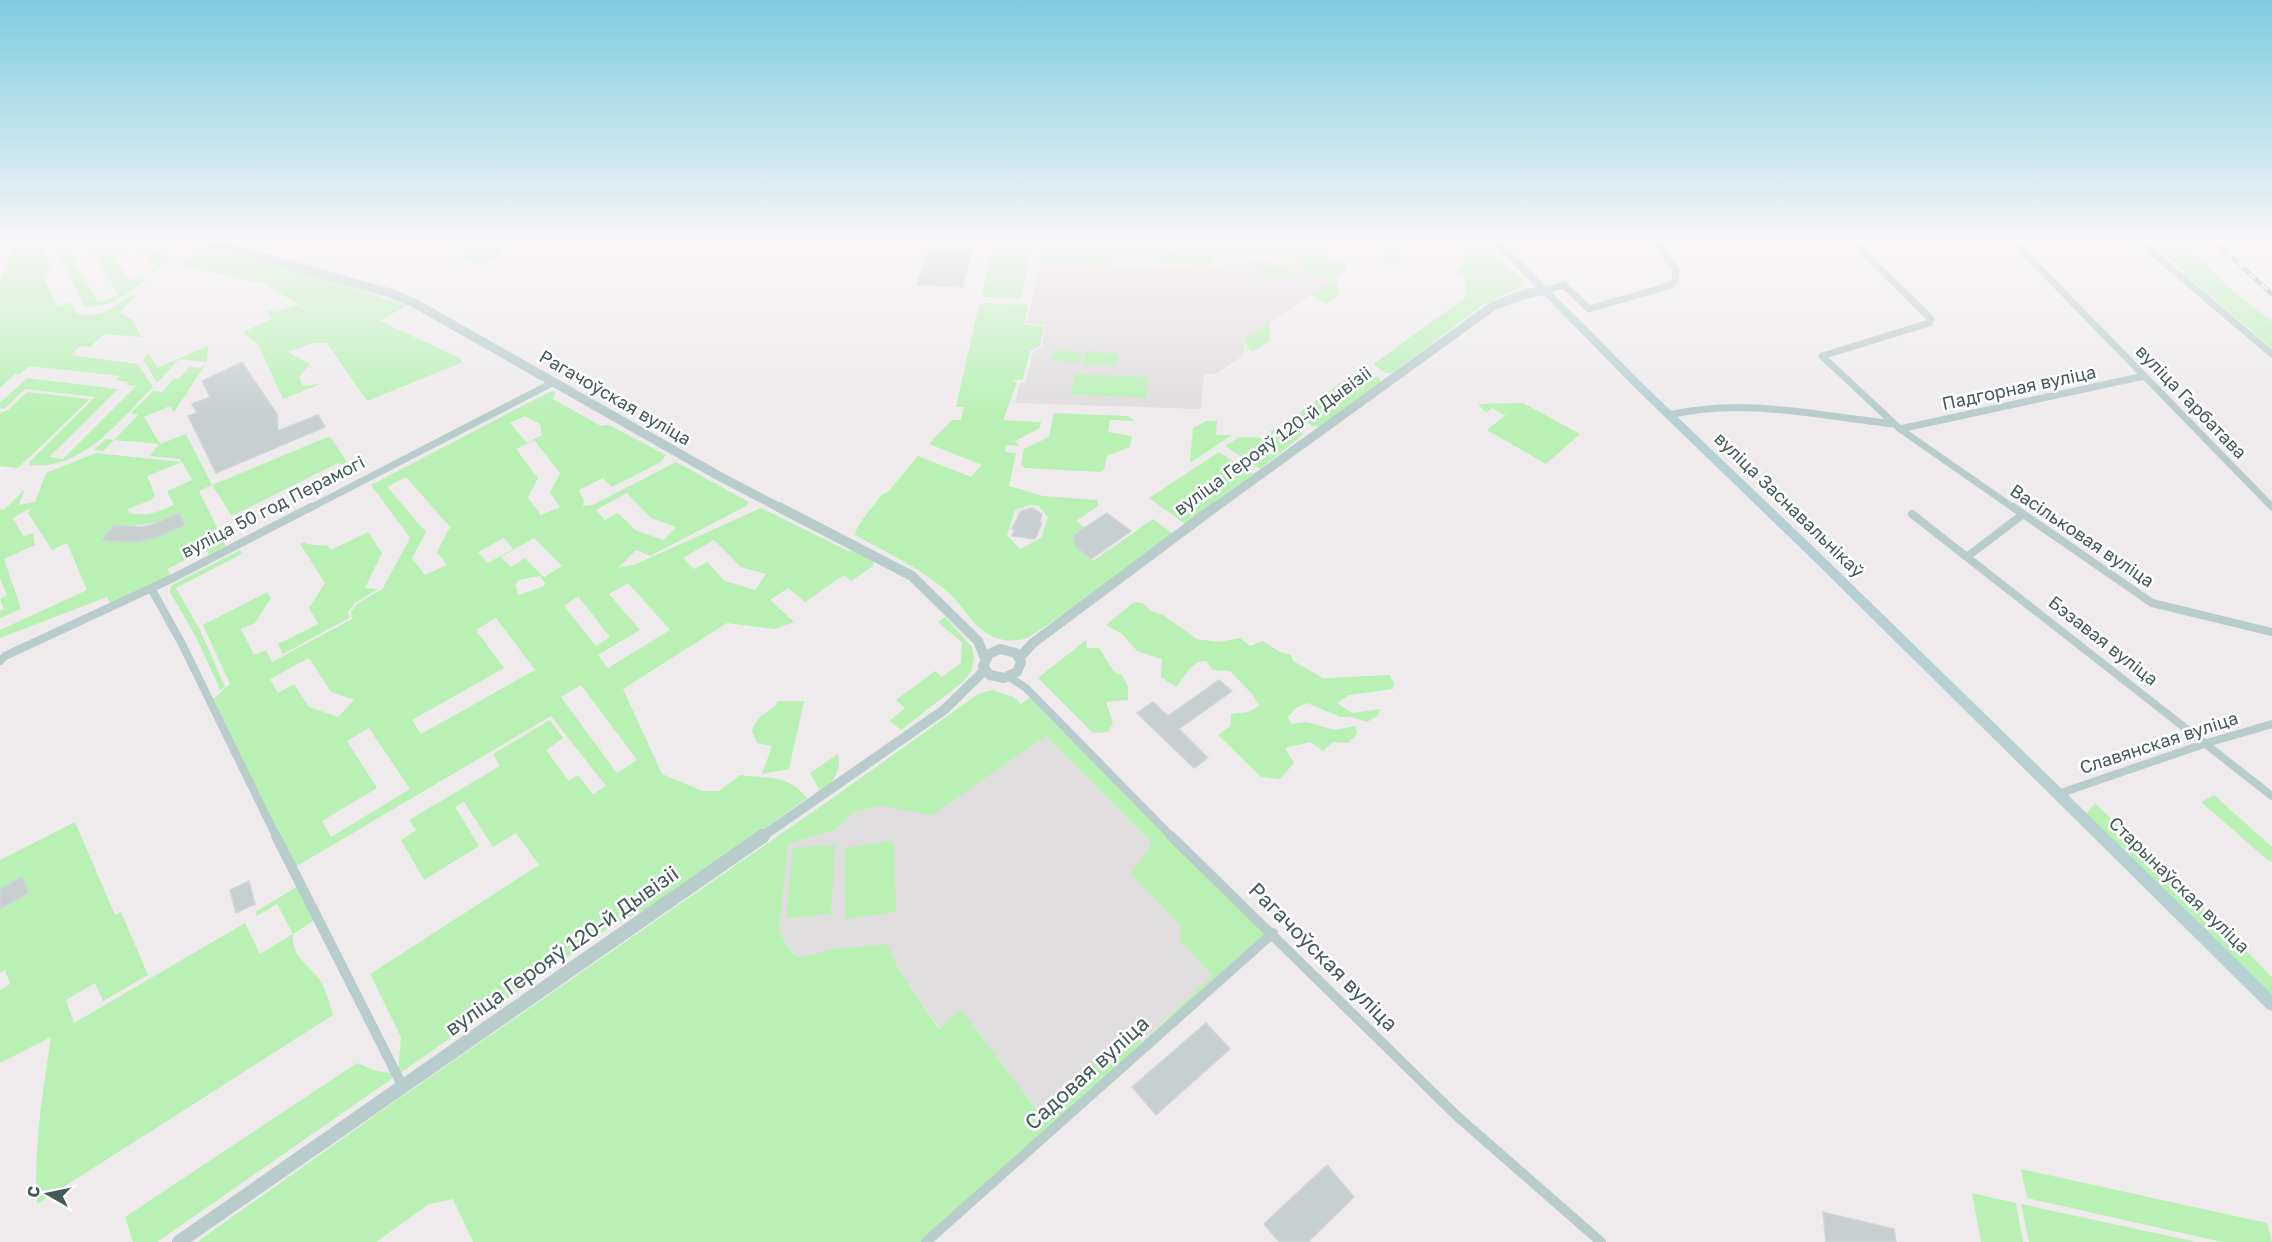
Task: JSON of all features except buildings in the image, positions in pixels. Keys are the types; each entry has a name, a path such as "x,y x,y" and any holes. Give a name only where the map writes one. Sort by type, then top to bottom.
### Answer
{"main road":[{"name":"вуліца Заснавальнікаў","path":"1555,299 1669,415 2058,794"},
{"name":"Старынаўская вуліца","path":"2058,794 2272,1004"}],"street":[{"name":"Рагачоўская вуліца","path":"406,299 725,480 903,571 926,588 978,641 1013,656 1026,688"},
{"name":"вуліца Герояў 120-й Дывізіі","path":"179,1242 898,743 944,710 988,668 1033,643 1286,454 1494,306 1513,299"},
{"path":"1579,299 1589,309 1623,299"},
{"name":"Васільковая вуліца","path":"1911,299 1931,319 1929,324 1822,356 1897,426 2022,515 2152,603 2272,632"},
{"name":"вуліца Гарбатава","path":"2069,299 2272,507"},
{"path":"2207,299 2272,354"},
{"name":"Падгорная вуліца","path":"1897,426 2144,376"},
{"name":"вуліца 50 год Перамогі","path":"2,657 151,588 554,382"},
{"name":"Васільковая вуліца","path":"1669,415 1691,408 1730,406 1786,409 1897,426"},
{"name":"Бэзавая вуліца","path":"1912,514 2272,796"},
{"path":"1968,556 2022,515"},
{"path":"151,588 192,663 300,885 404,1086"},
{"name":"Рагачоўская вуліца","path":"978,641 988,668"},
{"path":"988,668 1009,677 1013,656"},
{"name":"Рагачоўская вуліца","path":"1009,677 1026,688 1164,828 1458,1117 1601,1242"},
{"name":"Славянская вуліца","path":"2058,794 2207,743 2272,724"},
{"name":"Садовая вуліца","path":"926,1242 1273,933"}],"shaded area":[{"path":"1032,299 1305,299 1245,339 1243,356 1215,374 1204,375 1201,409 1015,403 1020,383 1025,383 1033,352 1041,347 1046,325 1027,323"},
{"path":"1046,736 1152,843 1131,874 1180,926 1180,941 1212,976 1141,1042 1122,1038 1039,1113 962,1010 940,1029 900,972 887,945 834,949 796,958 779,931 788,844 835,830 854,812 882,806 932,814"}],"green space":[{"path":"0,299 53,299 57,307 71,302 76,313 87,315 103,312 125,299 133,299 119,312 133,320 141,337 104,334 90,347 81,346 71,355 138,364 153,387 99,441 83,452 49,465 30,465 29,462 95,397 25,389 4,409 0,408 0,403 27,378 118,389 49,457 63,459 136,386 126,385 129,382 116,380 120,376 29,366 20,374 15,374 0,388"},
{"path":"81,299 96,299 98,302 118,299 102,305 84,306"},
{"path":"289,299 385,299 406,306 380,321 458,357 463,362 367,401 327,343 313,343 288,352 310,364 299,377 303,386 323,383 283,399 258,344 243,332 272,319 267,310 277,312 296,305 315,312"},
{"path":"1318,299 1334,299 1326,304"},
{"path":"1463,299 1495,299 1392,373 1386,373 1375,366 1375,363"},
{"path":"2214,299 2243,299 2272,322 2272,348"},
{"path":"983,303 1028,305 1024,325 1044,326 1040,346 1030,351 1023,380 1013,380 1017,383 1003,420 1041,422 1040,428 1015,441 1019,446 1006,445 1005,452 1016,453 1009,486 1043,496 1097,500 1098,506 1076,521 1085,528 1074,535 1075,546 1093,561 1153,519 1176,536 1028,638 1017,640 998,639 983,631 955,599 939,585 904,562 855,535 862,520 882,494 887,493 918,456 971,477 982,465 929,444 952,420 961,420 964,407 956,407 979,305","holes":["1031,505 1039,506 1048,517 1041,538 1020,549 1007,535 1015,510"]},
{"path":"1270,322 1269,341 1253,352 1246,348 1249,346 1245,343 1245,339"},
{"path":"208,346 207,362 179,359 157,383 143,359 149,353 157,368"},
{"path":"1054,350 1082,352 1080,363 1051,361"},
{"path":"1085,351 1119,353 1117,366 1083,364"},
{"path":"207,362 174,412 170,406 144,417 160,444 186,434 212,485 199,491 226,546 209,555 206,550 167,569 173,578 112,607 107,597 0,638 0,630 87,590 67,543 52,550 28,513 31,508 13,518 23,536 33,533 35,545 4,559 21,609 0,618 0,611 4,609 0,599 7,595 0,579 0,509 4,510 25,489 19,505 35,502 46,473 96,453 181,462 180,459 150,456 159,444 114,440 138,415 131,413 153,391 162,392 174,378 179,379 189,367 201,368","holes":["182,462 192,480 167,491 174,505 147,514 129,513 128,509 151,500 155,495 147,476","179,513 185,525 155,538 135,542 114,525 148,524"]},
{"path":"1360,369 1367,370 1380,378 1381,382 1320,427 1313,426 1299,418 1301,411"},
{"path":"1075,374 1148,377 1146,398 1071,394"},
{"path":"556,391 553,399 601,426 609,425 666,455 661,462 612,487 603,478 579,490 584,501 583,506 593,505 676,462 749,502 746,506 650,556 636,550 618,568 636,564 761,508 850,552 853,550 874,560 873,566 851,581 844,575 805,602 788,588 770,600 794,622 775,629 727,623 623,689 662,774 703,791 719,791 740,775 777,779 792,784 807,798 662,902 616,923 157,1242 133,1242 125,1217 357,1063 376,1071 398,1074 401,1037 370,974 539,865 516,833 493,847 464,802 455,807 479,846 424,880 401,840 416,830 409,820 500,766 493,754 550,720 563,738 546,750 569,781 578,775 593,794 606,786 551,716 292,869 211,701 230,684 203,625 267,592 271,598 255,623 241,629 254,655 266,650 272,662 352,619 351,612 357,604 383,588 410,538 371,485 549,392","holes":["525,416 540,424 542,435 527,443 510,423","534,440 560,473 550,493 560,507 541,515 528,498 538,478 516,449","406,477 450,527 437,552 447,565 425,575 412,558 426,532 387,487","627,493 651,518 676,527 663,540 635,530 618,513 605,520 596,510","504,538 513,549 488,563 478,552","534,538 562,566 544,577 525,558 511,567 501,557","714,540 741,567 766,574 755,590 725,581 707,562 694,569 683,558","540,576 545,583 544,586 519,595 515,585 519,580","628,583 670,630 608,668 598,655 640,630 609,594","578,596 610,637 596,646 564,606","496,618 535,670 421,734 412,720 504,668 476,630","309,658 331,692 354,700 338,717 309,707 294,684 278,693 270,679","581,685 637,760 617,773 561,697","369,728 410,789 331,837 322,821 377,788 347,741"]},
{"path":"27,392 90,399 18,468 0,466 0,413 8,410"},
{"path":"1523,403 1580,434 1546,464 1487,430 1509,412 1504,415 1492,408 1486,413 1478,404"},
{"path":"1054,413 1128,416 1134,421 1110,420 1108,432 1132,436 1130,447 1107,456 1104,470 1100,472 1025,468 1021,464 1024,449 1049,437"},
{"path":"1206,421 1217,421 1216,435 1232,435 1190,463 1193,428"},
{"path":"1288,425 1304,434 1260,469 1225,446 1239,437 1267,438 1271,431"},
{"path":"330,436 347,462 342,465 338,463 232,516 212,485"},
{"path":"105,439 114,440 103,451 94,450"},
{"path":"1219,452 1253,474 1185,524 1149,498"},
{"path":"368,532 382,553 365,588 378,589 355,603 348,612 349,618 283,654 278,644 318,624 309,608 325,583 300,544 305,542 328,546 331,550"},
{"path":"240,550 242,554 176,588 200,630 225,687 220,690 197,639 170,592 171,586 176,583"},
{"path":"1134,602 1142,603 1151,611 1163,615 1197,639 1219,642 1240,638 1250,646 1263,641 1278,651 1291,655 1293,661 1323,678 1389,675 1394,683 1393,689 1349,695 1337,703 1352,713 1381,709 1377,716 1367,722 1352,717 1340,717 1307,703 1296,708 1288,717 1291,724 1307,722 1334,730 1356,726 1357,734 1348,743 1333,742 1323,751 1310,742 1285,748 1294,763 1280,779 1261,777 1218,735 1230,726 1231,714 1248,712 1259,706 1253,695 1230,671 1213,670 1206,661 1192,667 1176,687 1161,677 1162,659 1137,651 1122,634 1106,625"},
{"path":"945,617 972,647 974,657 972,670 964,681 901,730 889,721 905,708 896,700 935,671 942,677 961,663 962,642 938,622"},
{"path":"1086,640 1087,648 1099,648 1114,672 1122,675 1128,687 1128,700 1106,702 1113,723 1108,732 1093,733 1038,678"},
{"path":"992,690 1014,697 1021,704 1032,696 1266,933 921,1242 473,1242 453,1199 429,1204 376,1242 197,1242 387,1107 827,802 978,694","holes":["1046,736 1152,843 1131,874 1180,926 1180,941 1212,976 1142,1042 1122,1038 1039,1113 961,1009 939,1029 900,972 887,944 834,949 800,957 793,954 779,931 788,844 835,830 854,812 882,806 932,815"]},
{"path":"778,701 804,701 789,769 762,774 772,746 757,743 752,731 761,716"},
{"path":"838,754 839,766 835,776 821,793 810,773"},
{"path":"2214,795 2272,847 2272,861 2270,862 2201,802"},
{"path":"2095,803 2182,886 2272,977 2272,997 2085,815"},
{"path":"75,822 115,915 121,912 148,975 103,1001 95,983 66,1000 74,1023 245,923 260,954 293,934 296,952 322,984 333,1015 37,1204 36,1162 51,1037 0,1063 0,990 10,984 5,970 0,973 0,860"},
{"path":"894,841 896,912 845,919 845,848"},
{"path":"835,845 831,914 786,918 793,848"},
{"path":"300,885 318,918 293,934 277,904 257,916 255,912"},
{"path":"2021,1169 2267,1223 2272,1242 2222,1242 2027,1198"},
{"path":"1972,1193 2016,1203 2023,1242 1981,1242"},
{"path":"2021,1204 2197,1242 2029,1242"}]}
